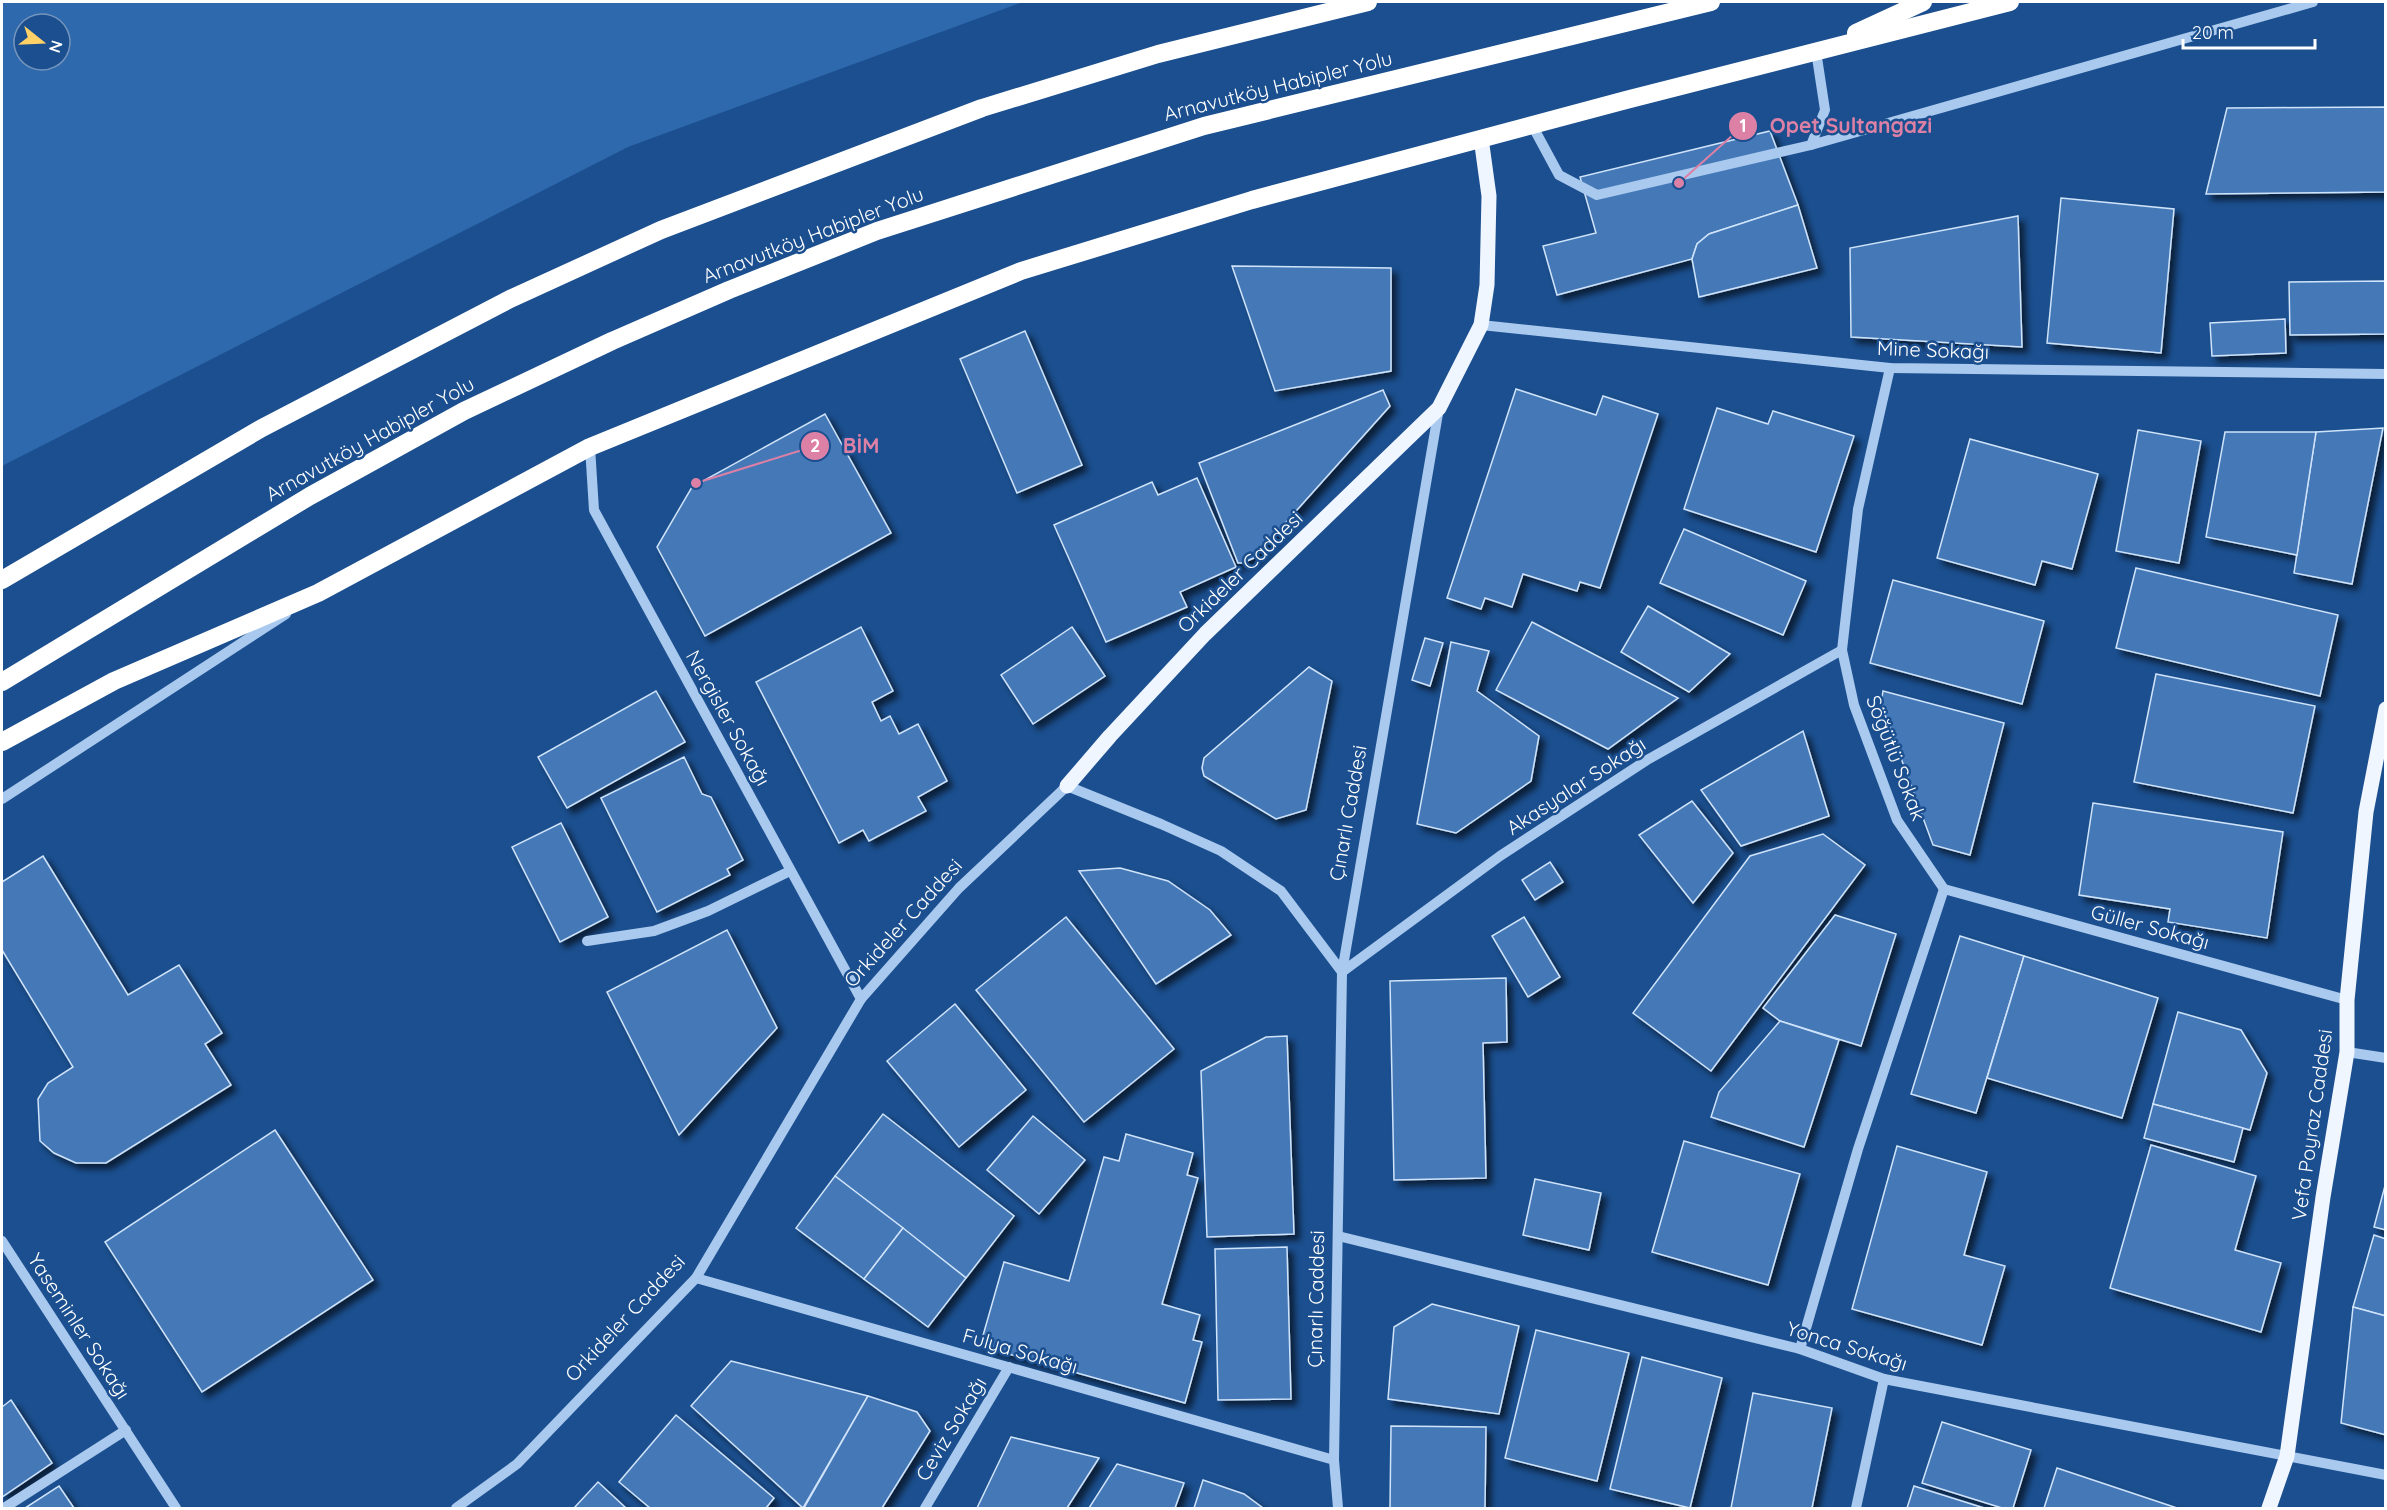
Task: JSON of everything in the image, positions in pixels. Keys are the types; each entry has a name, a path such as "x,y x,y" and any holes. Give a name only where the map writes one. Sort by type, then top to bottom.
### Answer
{"highway":[{"path":"2,580 262,429 510,299 661,230 982,108 1158,54 1368,2"},
{"name":"Arnavutköy Habipler Yolu","path":"2,682 310,496 464,411 612,341 729,290 845,244 1024,182 1204,126 1711,2"},
{"path":"1816,51 1923,2"},
{"path":"2,742 114,681 318,593 590,447 1021,271 1252,200 1481,138 2010,2"}],"main road":[{"name":"Çınarlı Caddesi","path":"1439,408 1481,325 1487,285 1489,196 1481,138"},
{"name":"Orkideler Caddesi","path":"1067,786 1205,634 1439,408"},
{"name":"Vefa Poyraz Caddesi","path":"2269,1509 2287,1456 2347,1053 2347,1000 2366,812 2385,709"}],"street":[{"path":"1532,125 1559,175 1597,195 1810,145 2313,2"},
{"path":"1810,145 1825,110 1816,51"},
{"name":"Mine Sokağı","path":"1481,325 1890,368 2385,374"},
{"name":"Söğütlü Sokak","path":"1890,368 1858,509 1842,650 1854,705 1897,820 1944,889"},
{"name":"Çınarlı Caddesi","path":"1338,1509 1334,1460 1342,972 1439,408"},
{"name":"Nergisler Sokağı","path":"590,447 594,510 861,999"},
{"path":"2,798 318,593"},
{"name":"Akasyalar Sokağı","path":"1342,972 1500,856 1647,760 1842,650"},
{"path":"1067,786 1161,824 1221,852 1281,891 1342,972"},
{"name":"Orkideler Caddesi","path":"456,1509 517,1464 696,1278 861,999 959,888 1067,786"},
{"path":"587,941 654,931 708,911 790,871"},
{"path":"1800,1349 1858,1149 1944,889"},
{"name":"Güller Sokağı","path":"1944,889 2347,1000"},
{"path":"2347,1053 2385,1058"},
{"name":"Yonca Sokağı","path":"1338,1236 1800,1349 1884,1379 2385,1475"},
{"name":"Yaseminler Sokağı","path":"2,1241 177,1509"},
{"name":"Fulya Sokağı","path":"696,1278 1334,1460"},
{"name":"Ceviz Sokağı","path":"925,1509 1009,1367"},
{"path":"1856,1509 1884,1379"},
{"name":"Yaseminler Sokağı","path":"4,1509 126,1430"}],"shaded area":[{"path":"2,2 1023,2 628,147 2,466"}],"building":[{"path":"2386,107 2386,192 2206,194 2227,108"},
{"path":"1770,131 1798,205 1709,234 1697,244 1692,259 1557,295 1543,246 1596,233 1580,177"},
{"path":"2061,198 2174,209 2161,353 2047,343"},
{"path":"1798,205 1817,268 1699,297 1692,259 1697,244 1709,234"},
{"path":"2018,216 2022,347 1851,337 1850,248"},
{"path":"1232,266 1391,268 1391,371 1275,391"},
{"path":"2386,281 2386,334 2290,335 2289,282"},
{"path":"2285,319 2286,353 2212,356 2210,323"},
{"path":"1025,331 1082,465 1017,493 960,359"},
{"path":"1516,389 1596,415 1603,396 1658,414 1600,588 1580,582 1577,591 1523,574 1512,607 1485,598 1481,609 1447,598"},
{"path":"1383,390 1390,406 1254,558 1238,563 1199,463"},
{"path":"1717,408 1768,424 1773,411 1854,436 1816,552 1684,509"},
{"path":"825,414 891,533 705,636 657,547 692,487"},
{"path":"2383,428 2352,584 2294,573 2316,432"},
{"path":"2138,430 2201,441 2179,563 2116,551"},
{"path":"2225,432 2316,432 2297,555 2206,537"},
{"path":"1970,439 2098,474 2072,569 2042,561 2035,585 1937,558"},
{"path":"1197,478 1236,567 1180,592 1187,607 1106,642 1054,525 1152,482 1158,495"},
{"path":"1684,529 1806,581 1783,635 1660,583"},
{"path":"2136,568 2338,615 2320,696 2116,648"},
{"path":"1893,580 2044,621 2022,704 1870,663"},
{"path":"1648,606 1730,654 1689,692 1621,652"},
{"path":"1532,622 1678,698 1608,749 1496,690"},
{"path":"861,627 893,691 872,702 881,721 890,716 899,734 918,724 947,781 918,797 926,811 869,841 863,830 839,843 756,682"},
{"path":"1072,627 1105,676 1033,724 1001,675"},
{"path":"1425,638 1443,643 1430,686 1412,680"},
{"path":"1451,642 1489,651 1477,691 1539,736 1531,781 1456,833 1417,824"},
{"path":"1309,667 1332,681 1306,810 1276,819 1204,776 1202,768 1204,758"},
{"path":"2156,674 2315,706 2293,813 2134,782"},
{"path":"656,691 685,742 567,808 538,757"},
{"path":"1883,691 2004,723 1970,855 1933,845 1881,704"},
{"path":"1803,731 1829,816 1741,846 1701,790"},
{"path":"684,757 702,794 711,797 743,860 727,869 730,875 657,912 601,798"},
{"path":"1692,801 1733,853 1693,903 1639,835"},
{"path":"2093,803 2283,832 2267,938 2168,922 2170,909 2079,895"},
{"path":"561,823 608,917 560,942 512,847"},
{"path":"1823,834 1865,865 1711,1071 1633,1013 1750,856"},
{"path":"43,856 128,995 179,965 222,1033 205,1044 231,1085 106,1163 76,1163 54,1153 40,1141 38,1099 48,1083 73,1067 2,950 2,882"},
{"path":"1550,862 1563,882 1535,900 1522,880"},
{"path":"1120,868 1168,881 1210,910 1231,935 1156,984 1079,871"},
{"path":"1835,915 1896,934 1861,1046 1780,1021 1763,1008"},
{"path":"1066,917 1174,1049 1084,1122 976,990"},
{"path":"1524,917 1560,977 1528,997 1492,936"},
{"path":"727,930 777,1028 679,1135 607,992"},
{"path":"1960,936 2024,956 1976,1113 1911,1094"},
{"path":"2024,956 2158,998 2122,1118 1987,1078"},
{"path":"1506,978 1507,1042 1483,1043 1486,1178 1394,1180 1390,981"},
{"path":"955,1004 1026,1090 959,1147 887,1061"},
{"path":"2178,1012 2241,1030 2267,1073 2250,1130 2153,1104"},
{"path":"1780,1021 1839,1040 1804,1147 1711,1117 1719,1092"},
{"path":"1287,1036 1294,1234 1207,1237 1201,1071 1266,1037"},
{"path":"2153,1104 2243,1128 2234,1162 2144,1138"},
{"path":"883,1114 1014,1216 966,1278 835,1176"},
{"path":"1033,1116 1085,1160 1039,1214 987,1170"},
{"path":"275,1130 373,1280 202,1392 105,1242"},
{"path":"1126,1134 1193,1153 1187,1175 1198,1178 1162,1304 1200,1315 1193,1340 1202,1342 1185,1403 980,1346 1004,1262 1069,1281 1104,1157 1119,1161"},
{"path":"1684,1141 1800,1174 1768,1285 1652,1252"},
{"path":"2151,1145 2256,1176 2235,1250 2281,1263 2261,1332 2110,1288"},
{"path":"1897,1146 1987,1172 1964,1255 2005,1266 1982,1345 1852,1309"},
{"path":"835,1176 903,1228 864,1279 796,1228"},
{"path":"1535,1179 1601,1193 1589,1250 1523,1235"},
{"path":"2386,1182 2386,1230 2374,1227"},
{"path":"903,1228 966,1278 928,1327 864,1279"},
{"path":"2374,1235 2386,1239 2386,1316 2353,1307"},
{"path":"1287,1247 1291,1399 1218,1400 1215,1249"},
{"path":"1432,1304 1519,1326 1499,1414 1388,1399 1394,1327"},
{"path":"2353,1307 2386,1316 2386,1435 2341,1423"},
{"path":"1536,1330 1629,1353 1597,1481 1505,1458"},
{"path":"1642,1357 1722,1378 1690,1508 1610,1489"},
{"path":"731,1361 868,1396 803,1508 691,1406"},
{"path":"1753,1393 1832,1408 1812,1508 1731,1508"},
{"path":"868,1396 917,1412 930,1431 882,1508 804,1508"},
{"path":"11,1400 52,1463 2,1497 2,1407"},
{"path":"676,1415 774,1498 766,1508 650,1508 619,1482"},
{"path":"1942,1422 2031,1450 2013,1508 2002,1508 1922,1483"},
{"path":"1391,1426 1486,1427 1485,1508 1390,1508"},
{"path":"1011,1437 1099,1458 1067,1508 977,1508"},
{"path":"1117,1464 1184,1483 1175,1508 1089,1508"},
{"path":"2057,1468 2177,1508 2044,1508"},
{"path":"1203,1480 1244,1494 1263,1508 1194,1508"},
{"path":"598,1482 626,1508 574,1508"},
{"path":"59,1486 74,1508 25,1508"},
{"path":"1914,1486 1984,1508 1907,1508"}],"place":[{"name":"Opet Sultangazi","path":"1679,183"},
{"name":"BİM","path":"696,483"}]}
